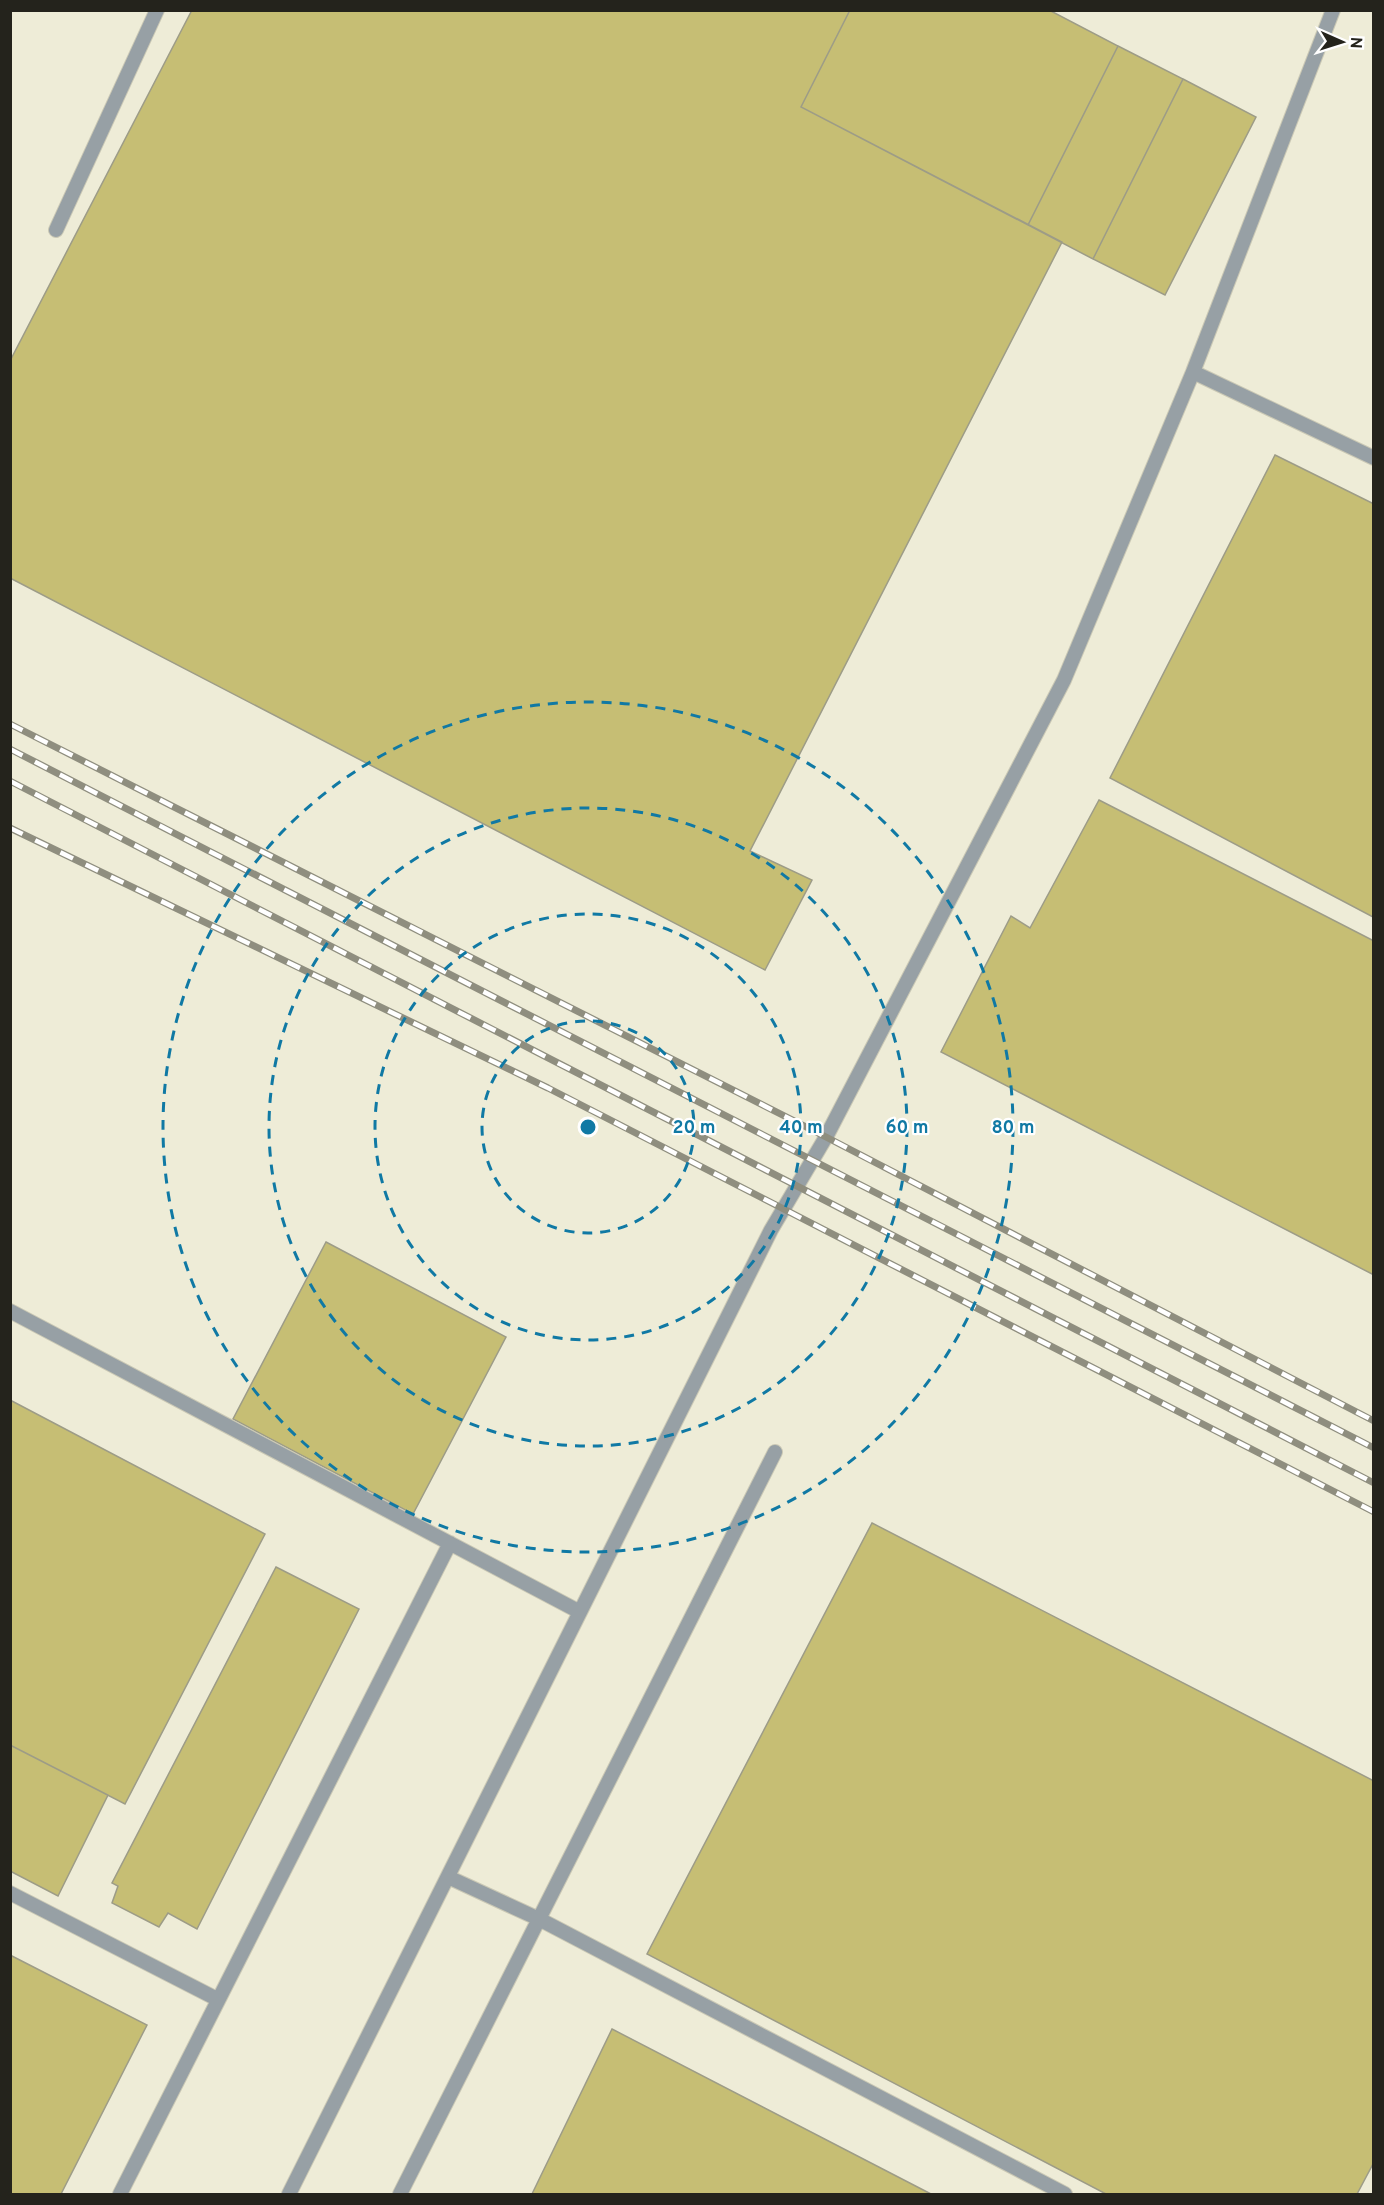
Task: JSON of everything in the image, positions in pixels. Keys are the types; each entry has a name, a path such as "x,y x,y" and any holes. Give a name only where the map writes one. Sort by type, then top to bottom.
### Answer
{"lane":[{"path":"56,230 157,10"},
{"path":"290,2194 771,1230 826,1137 1064,680 1193,372 1333,10"},
{"path":"1193,372 1374,458"},
{"path":"10,1311 580,1612"},
{"path":"400,2194 775,1452"},
{"path":"120,2194 450,1543"},
{"path":"448,1877 539,1919 1065,2194"},
{"path":"10,1893 217,1999"}],"building":[{"path":"192,10 850,10 801,107 1062,242 750,851 812,880 765,970 10,578 10,361"},
{"path":"850,10 1049,10 1118,46 1028,225 801,107"},
{"path":"1118,46 1183,79 1093,259 1028,225"},
{"path":"1183,79 1256,117 1165,295 1093,259"},
{"path":"1275,455 1374,504 1373,917 1110,778"},
{"path":"1099,800 1374,941 1374,1275 941,1052 1011,916 1030,928"},
{"path":"326,1242 506,1337 413,1514 233,1419"},
{"path":"10,1400 265,1534 125,1804 10,1745"},
{"path":"872,1523 1374,1781 1374,2162 1357,2194 1106,2194 647,1954"},
{"path":"276,1567 359,1609 197,1929 168,1913 159,1927 112,1903 118,1886 112,1883"},
{"path":"10,1745 108,1795 58,1896 10,1871"},
{"path":"10,1955 147,2025 61,2194 10,2194"},
{"path":"612,2029 931,2194 532,2194"}],"railway":[{"path":"10,724 826,1137 1374,1421"},
{"path":"10,749 1374,1448"},
{"path":"10,781 1374,1483"},
{"path":"10,828 548,1088 1374,1512"}]}
